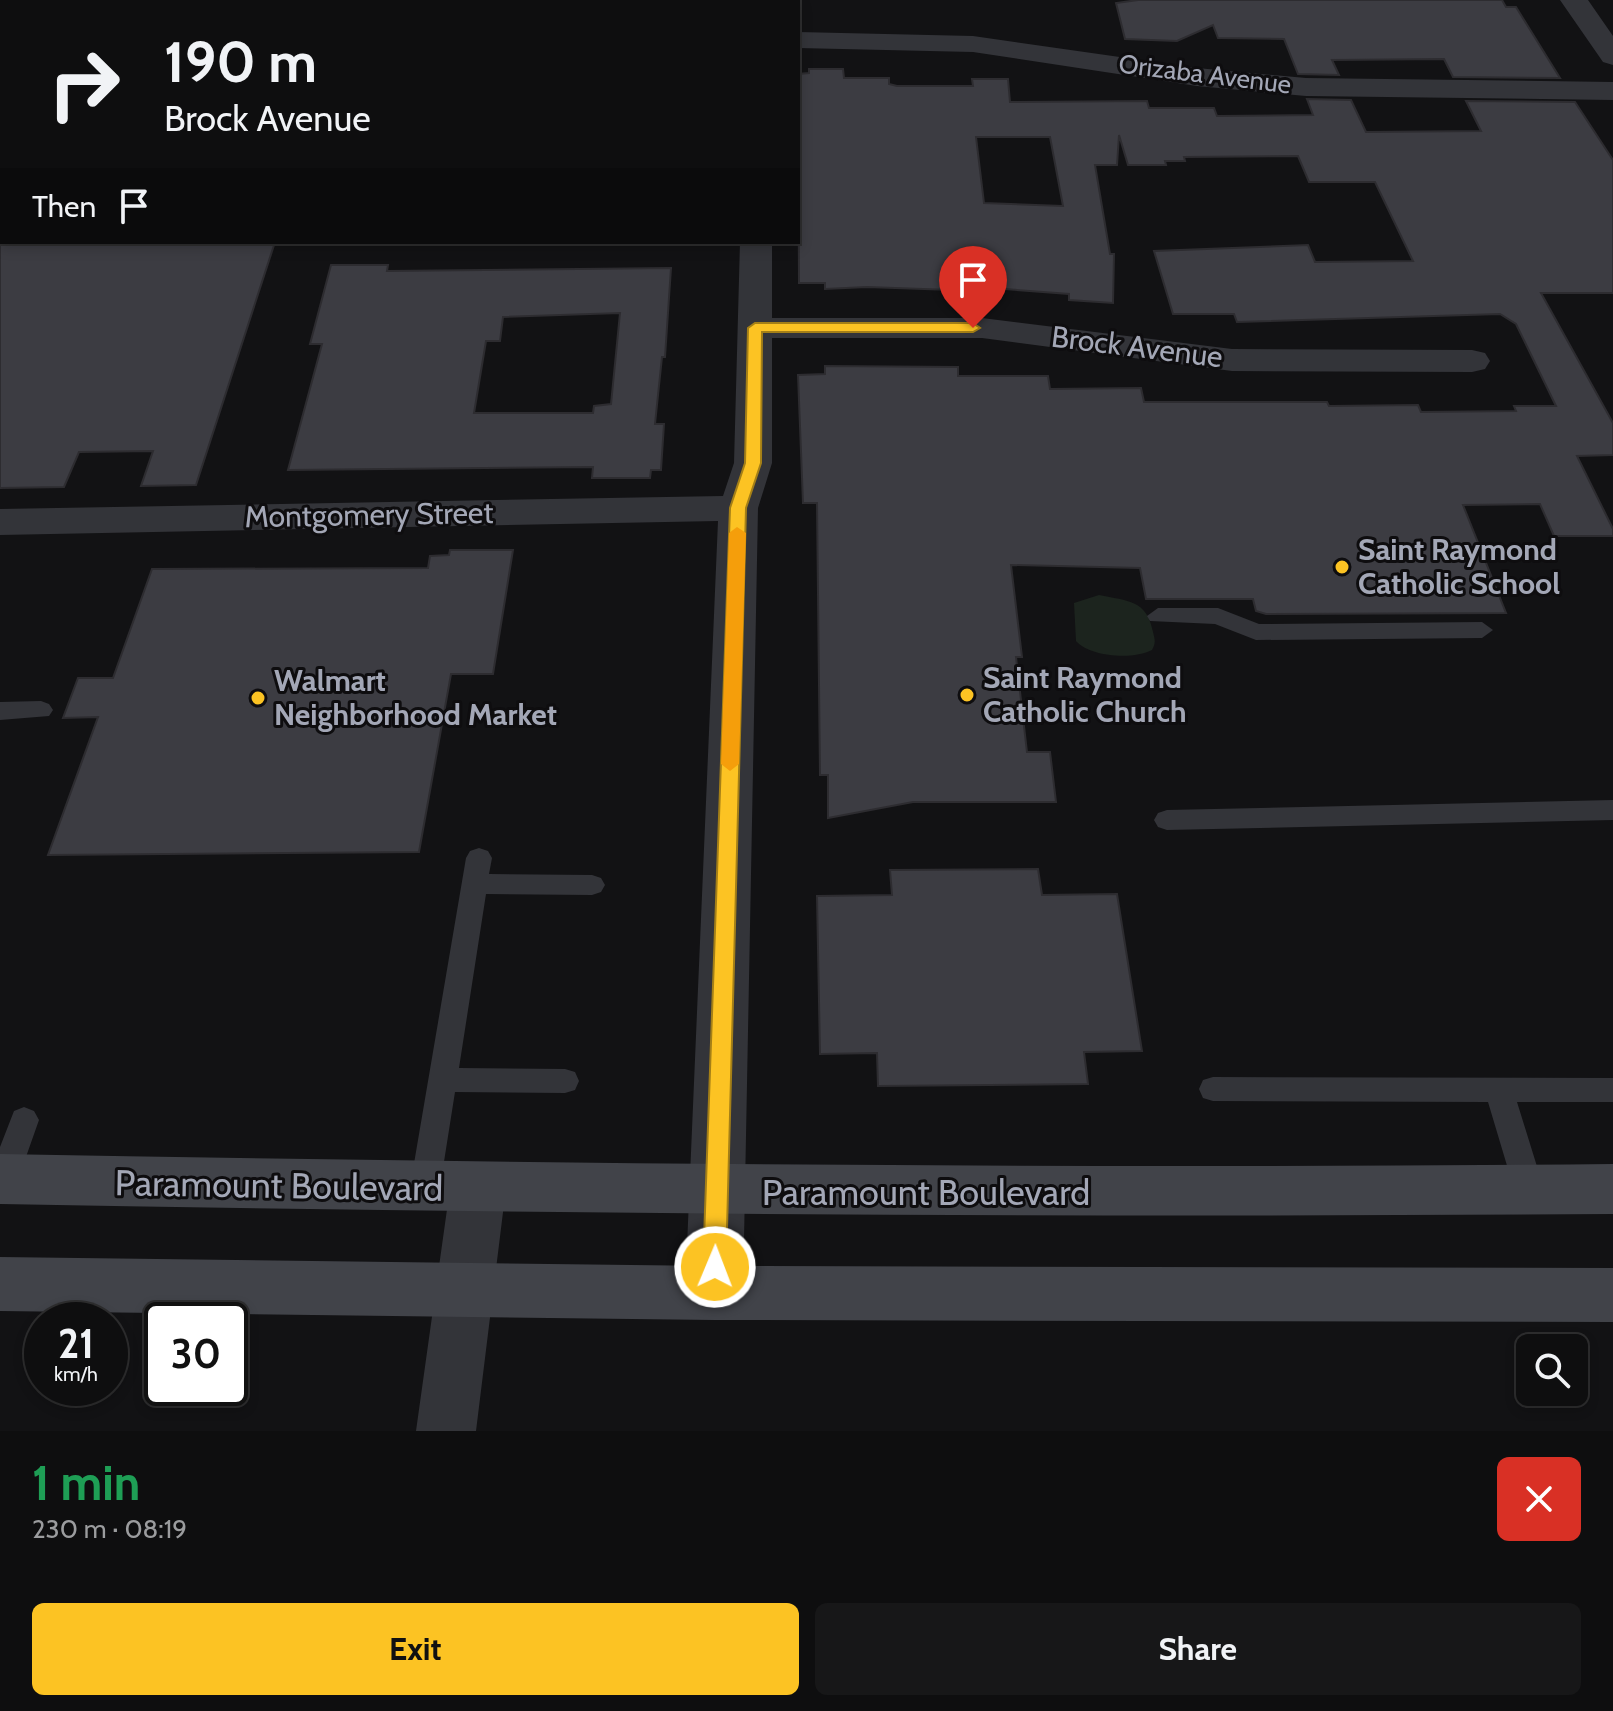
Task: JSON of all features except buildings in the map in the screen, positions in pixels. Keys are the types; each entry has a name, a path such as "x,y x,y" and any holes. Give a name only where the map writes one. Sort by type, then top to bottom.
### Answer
{"main road":[{"name":"Paramount Boulevard","path":"2,1179 716,1191 1123,1193 1613,1189"},
{"path":"0,1284 714,1293 1613,1295"}],"street":[{"path":"1574,0 1613,56"},
{"name":"Orizaba Avenue","path":"800,40 973,44 1197,77 1306,87 1613,91"},
{"path":"714,1293 738,508 753,463 756,244"},
{"name":"Brock Avenue","path":"755,328 982,328 1232,360 1472,361"},
{"name":"Montgomery Street","path":"0,522 738,508"},
{"path":"446,1431 464,1289 451,1188"}],"lane":[{"path":"1158,616 1218,616 1256,632 1482,630"},
{"path":"0,711 41,710"},
{"path":"1167,820 1613,810"},
{"path":"451,1188 442,1080 477,871 592,885"},
{"path":"442,1080 565,1081"},
{"path":"1213,1089 1613,1090"},
{"path":"1499,1090 1529,1189"},
{"path":"2,1179 24,1120"}],"shaded area":[{"path":"1099,595 1127,601 1141,608 1153,632 1155,641 1152,650 1123,656 1101,654 1076,641 1074,603"}],"slow traffic":[{"path":"730,764 737,533"}],"place":[{"name":"Saint Raymond Catholic School","path":"1342,567"},
{"name":"Saint Raymond Catholic Church","path":"967,695"},
{"name":"Walmart Neighborhood Market","path":"258,698"}],"route":[{"path":"715,1267 738,508 753,463 755,328 973,328"}]}
